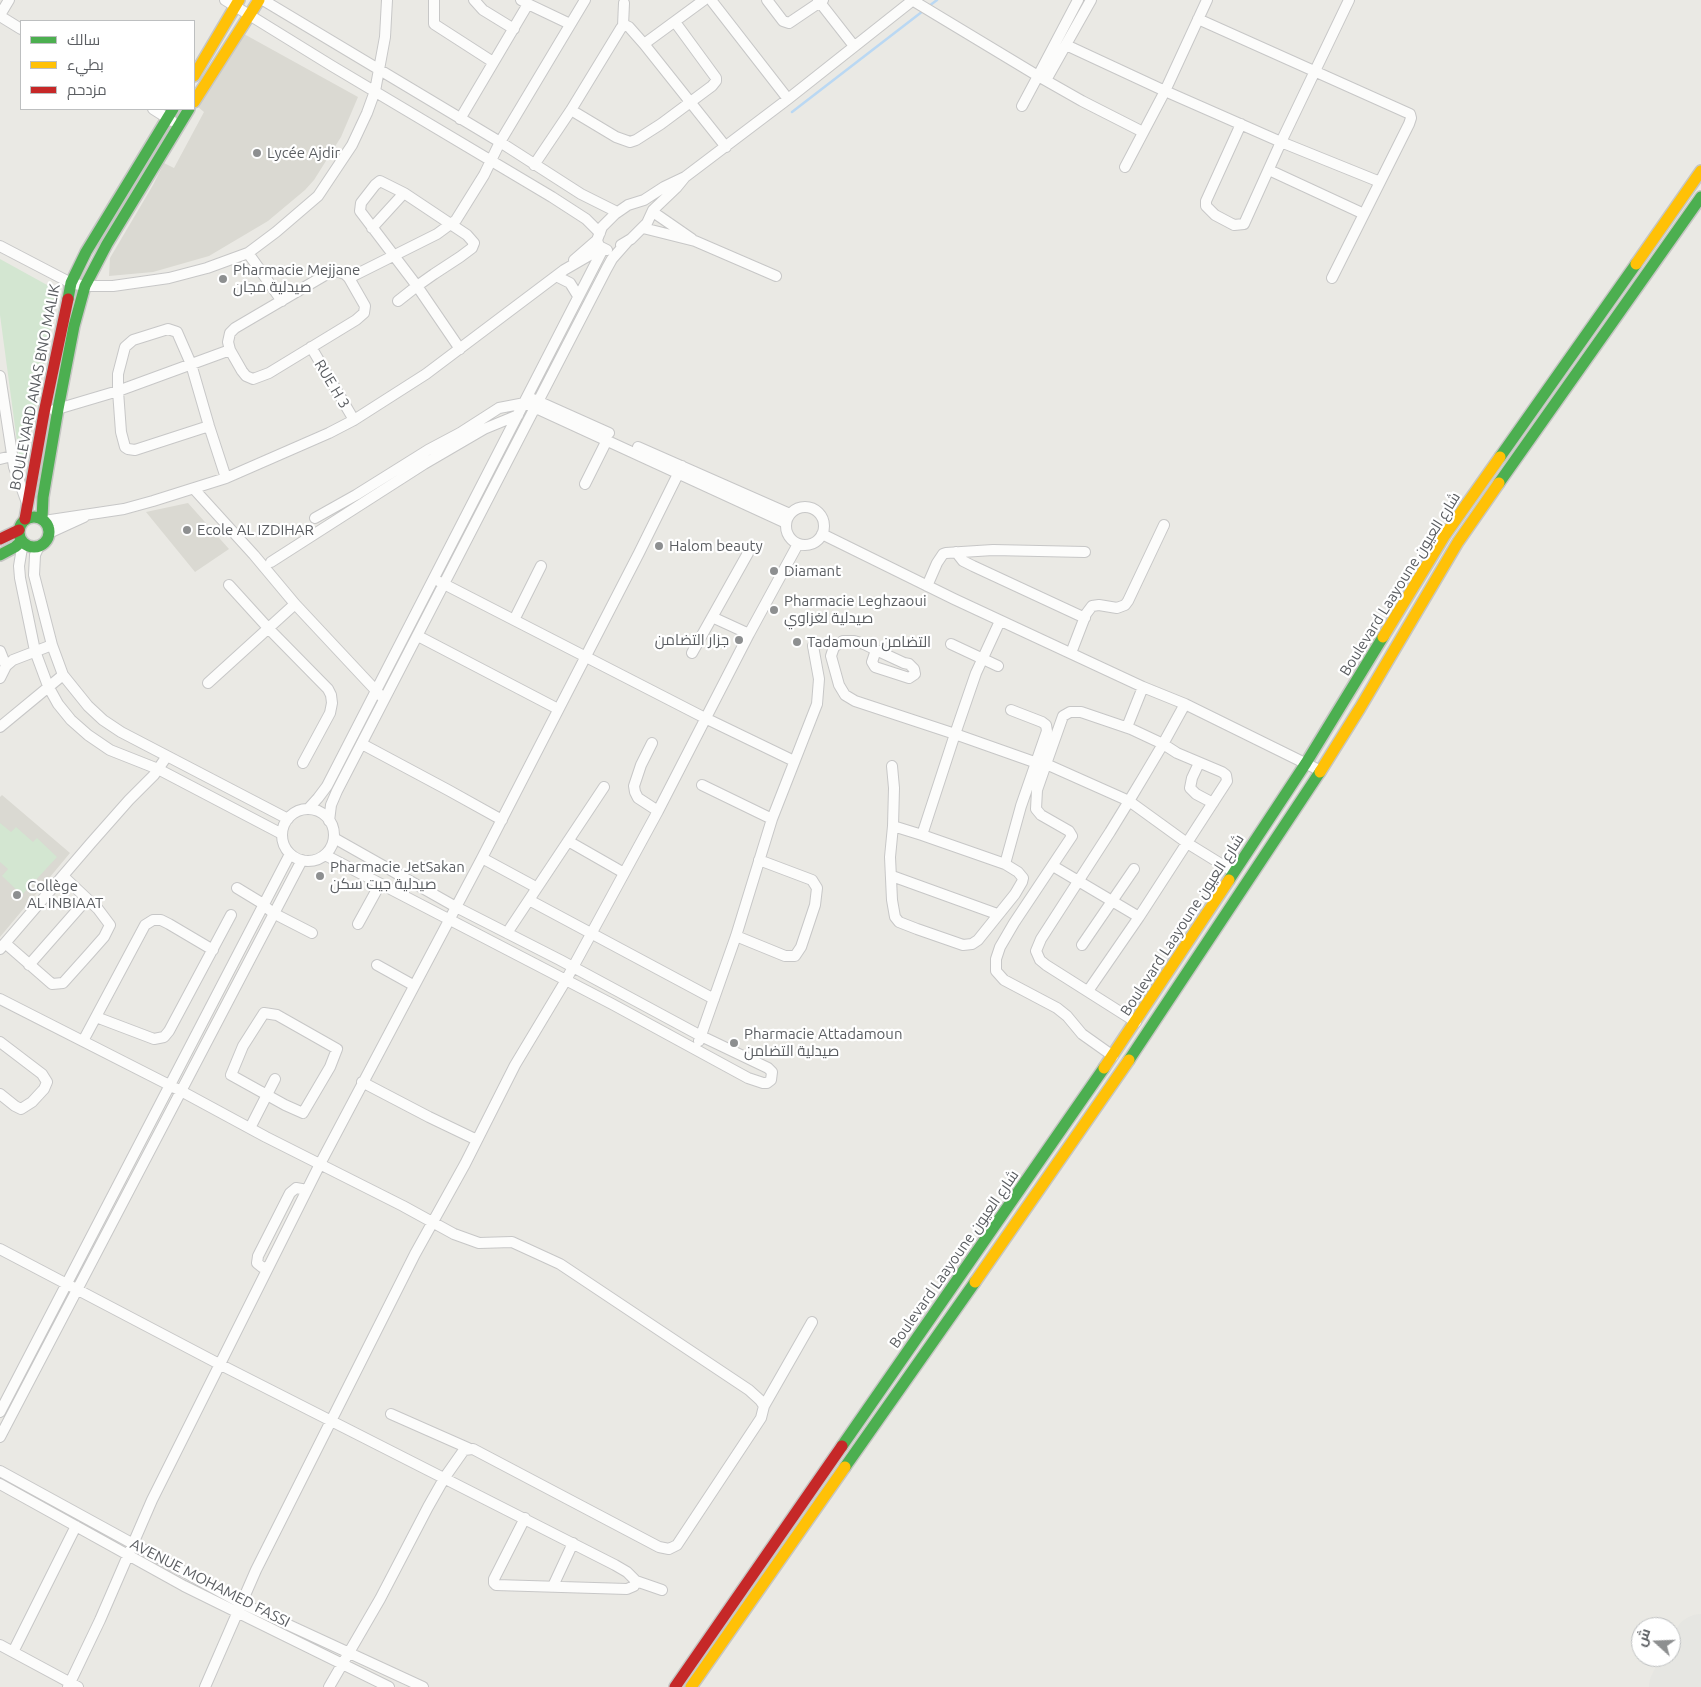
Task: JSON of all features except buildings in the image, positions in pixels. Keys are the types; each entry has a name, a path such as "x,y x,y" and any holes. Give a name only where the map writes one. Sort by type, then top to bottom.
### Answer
{"street":[{"path":"9,0 0,15 20,28"},
{"path":"225,0 238,3 250,15 579,214 600,242 610,250 627,242"},
{"path":"195,100 261,0 500,142 581,194 617,212"},
{"path":"0,246 71,283 85,286 114,286 169,278 207,268 248,253 318,196 352,145 367,113 379,70 385,37 387,0"},
{"path":"434,0 434,24 494,62"},
{"path":"474,0 483,10 514,29"},
{"path":"350,278 437,234 456,220 471,199 500,142 585,0"},
{"path":"644,44 704,0"},
{"path":"711,0 788,99"},
{"path":"767,0 783,21 789,23 820,1 854,46"},
{"path":"308,809 327,786 526,400 578,296 600,242 602,227 617,212 628,205 644,200 664,186 685,177 788,99 913,0 1082,101 1143,132"},
{"path":"1042,78 1078,0"},
{"path":"1022,106 1066,45 1091,0"},
{"path":"1125,167 1165,92 1207,0"},
{"path":"1241,124 1206,201 1209,211 1234,225 1244,224 1349,0"},
{"path":"534,164 571,110 623,26 624,1"},
{"path":"460,118 514,29 524,2 570,24"},
{"path":"195,74 238,3"},
{"path":"1198,19 1410,114 1409,124 1332,278"},
{"path":"571,110 616,137 630,142 636,140 690,103 716,81 675,22"},
{"path":"623,26 629,28 644,44 726,147"},
{"path":"1066,45 1165,92 1380,182"},
{"path":"157,110 170,113 179,126"},
{"name":"BOULEVARD ANAS BNO MALIK","path":"43,520 43,497 58,409 74,326 85,286 107,244 188,110"},
{"name":"BOULEVARD ANAS BNO MALIK","path":"22,525 71,283 86,252 170,113"},
{"path":"1269,170 1364,214"},
{"name":"Boulevard Laayoune شارع العيون","path":"674,1687 1113,1056 1306,763 1445,536 1701,171"},
{"path":"330,821 334,798 612,258 647,223 653,211 685,177"},
{"path":"398,301 417,286 474,246 474,241 404,193 382,181 375,185 360,203 362,216 417,286 460,349"},
{"path":"372,228 404,193"},
{"name":"Boulevard Laayoune شارع العيون","path":"691,1687 1102,1101 1321,771 1458,542 1701,197"},
{"path":"644,200 650,203 653,211 694,241"},
{"path":"642,228 694,241 776,276"},
{"path":"43,520 124,509 194,489 226,478 312,441 354,420 426,374 600,242"},
{"path":"248,253 282,301"},
{"path":"332,272 341,272 350,278 366,306 364,313 356,320 269,373 253,379 246,376 230,350 229,337 235,328 332,272"},
{"path":"560,273 570,283 578,296"},
{"path":"208,426 131,451 125,447 121,432 118,374 125,347 133,340 168,329 175,330 179,335 191,364 208,426 226,478"},
{"name":"RUE H 3","path":"311,348 354,420"},
{"path":"44,413 118,391 230,350"},
{"path":"0,376 12,456 17,477 27,503"},
{"path":"315,518 499,408 526,400 788,519"},
{"path":"537,405 607,440 680,470"},
{"path":"272,562 424,464 484,428 518,415"},
{"path":"585,484 607,440"},
{"path":"0,459 12,456"},
{"path":"0,1645 72,1686 152,1500 320,1164 413,985 502,820 585,656 640,553 680,470"},
{"path":"194,489 254,555 295,604 385,700"},
{"path":"812,508 823,519 824,527 822,534 813,543 807,545 798,544 789,537 788,519 796,509 812,508"},
{"path":"48,533 77,522 86,515"},
{"path":"0,539 33,516 43,520 48,526 45,541 39,546 32,547 23,542"},
{"path":"22,525 23,542 19,566 20,578 35,651 48,686 58,704 71,720 88,735 110,750 158,769 282,834"},
{"path":"1071,653 1092,606 1096,604 1112,608 1125,605 1137,586 1164,525"},
{"path":"822,534 927,586 1144,687 1185,704 1321,771"},
{"path":"0,555 23,542"},
{"path":"208,1686 241,1603 272,1537 407,1270 515,1065 566,980 658,811 749,634 798,544"},
{"path":"39,546 34,565 34,575 52,645 63,675 88,706 102,720 121,732 288,819"},
{"path":"927,586 943,554 994,550 1085,552"},
{"path":"956,552 963,561 1085,618"},
{"path":"692,653 748,553"},
{"path":"514,620 541,566"},
{"path":"434,579 705,718 794,761"},
{"path":"229,585 321,682 331,695 330,713 303,763"},
{"path":"208,683 295,604"},
{"path":"712,617 749,634"},
{"path":"922,835 982,658 1000,620"},
{"path":"418,636 558,710"},
{"path":"876,650 848,640 838,643 834,647 831,656 839,685 845,695 855,701 1042,763 1129,801 1187,843 1234,872"},
{"path":"951,644 998,666"},
{"path":"0,678 6,666 13,660 52,645"},
{"path":"696,1049 736,936 772,819 818,704 819,679 813,646"},
{"path":"0,651 6,666"},
{"path":"0,727 63,675"},
{"path":"1127,727 1144,687"},
{"path":"1136,1022 1046,965 1040,960 1036,952 1041,938 1129,801 1185,704"},
{"path":"1011,710 1036,718 1047,727 1037,790 1036,809 1041,815 1069,831 1072,836 1000,947 996,959 996,971 1004,980 1057,1008 1067,1016 1082,1034 1113,1056"},
{"path":"1005,864 1021,806 1066,713 1081,712 1127,727 1163,744 1177,753 1222,772 1227,778 1224,787 1088,991"},
{"path":"652,743 641,764 634,786 638,798 658,811"},
{"path":"362,744 502,820"},
{"path":"64,876 104,915 110,925 104,936 89,954 60,985 48,982 29,964 2,946 158,769 167,756"},
{"path":"1199,763 1192,778 1190,788 1196,794 1213,803"},
{"path":"892,766 894,788 890,857 892,900 895,917 899,922 911,927 958,943 968,945 978,940 1015,894 1023,879 1018,872 1005,864 893,826"},
{"path":"702,785 772,819"},
{"path":"507,933 604,787"},
{"path":"308,809 323,814 330,821 334,838 325,855 310,861 302,860 290,854 284,845 282,834 288,819 300,810 308,809"},
{"path":"325,855 756,1081 767,1083 772,1076 772,1072 768,1068 701,1036 456,907 334,838"},
{"path":"568,841 624,872"},
{"path":"0,1412 290,854"},
{"path":"482,858 532,885"},
{"path":"0,1437 302,860"},
{"path":"736,936 785,956 795,956 801,947 815,905 817,888 812,880 759,860"},
{"path":"1053,866 1139,917"},
{"path":"1082,945 1134,869"},
{"path":"892,876 997,914"},
{"path":"358,924 380,884"},
{"path":"237,888 273,913 312,932"},
{"path":"29,964 87,899"},
{"path":"529,900 714,999"},
{"path":"96,1017 154,1039 164,1037 231,915"},
{"path":"83,1041 145,925 153,920 161,920 212,950"},
{"path":"377,965 413,985"},
{"path":"612,1004 619,992"},
{"path":"1,1002 170,1085 454,1234 479,1243 512,1242 560,1264 749,1390 764,1406"},
{"path":"262,1014 276,1015 337,1048 330,1067 304,1112 284,1105 267,1096 231,1073 243,1046 262,1014"},
{"path":"0,1042 42,1074 47,1082 44,1089 28,1107 21,1109 0,1094"},
{"path":"250,1128 276,1079"},
{"path":"362,1082 477,1140"},
{"path":"268,1268 262,1267 257,1263 263,1244 292,1190 296,1188 307,1190"},
{"path":"0,1249 221,1365 573,1543 627,1572 636,1581 662,1590"},
{"path":"391,1414 480,1453 659,1547 669,1549 677,1546 751,1434 761,1418 764,1406 812,1322"},
{"path":"329,1687 380,1599 445,1477 461,1453 468,1448"},
{"name":"AVENUE MOHAMED FASSI","path":"0,1471 241,1603 423,1687"},
{"name":"AVENUE MOHAMED FASSI","path":"0,1484 184,1586 389,1687"},
{"path":"525,1518 494,1579 494,1583 502,1586 627,1588 634,1586 636,1581"},
{"path":"13,1652 76,1526"},
{"path":"553,1586 573,1543"}],"shaded area":[{"name":"Lycée Ajdir","path":"244,34 358,97 341,137 314,180 268,221 209,256 153,272 109,276 110,258 164,163 174,168 204,112 198,107"},
{"name":"Ecole AL IZDIHAR","path":"188,503 229,549 195,572 146,512"},
{"name":"Collège AL INBIAAT","path":"2,795 70,853 0,937 0,797"}],"green space":[{"path":"0,259 58,291 22,479 0,315"},
{"path":"0,823 11,832 16,827 33,842 37,838 57,857 22,895 2,876 8,869 0,862"}],"waterway":[{"path":"929,6 937,0"},
{"path":"792,112 923,11"}],"runway":[{"path":"1677,1687 1701,1642"}],"traffic: fast":[{"path":"68,299 71,283 86,252 172,110"},
{"path":"42,519 43,497 58,409 74,326 85,286 107,244 188,110"},
{"path":"1499,483 1701,197"},
{"path":"1500,457 1636,264"},
{"path":"34,517 45,521 49,532 45,543 34,547 23,543 19,532 23,521 34,517"},
{"path":"0,555 22,541"},
{"path":"1229,880 1306,763 1383,637"},
{"path":"1129,1060 1320,772"},
{"path":"842,1446 1104,1068"},
{"path":"845,1467 975,1282"}],"traffic: slow":[{"path":"195,74 239,0"},
{"path":"195,100 259,0"},
{"path":"1636,264 1701,171"},
{"path":"1383,637 1445,535 1500,457"},
{"path":"1320,772 1458,542 1499,483"},
{"path":"1104,1068 1229,880"},
{"path":"975,1282 1129,1060"},
{"path":"691,1687 845,1467"}],"traffic: jam":[{"path":"25,519 44,413 68,299"},
{"path":"0,539 19,530"},
{"path":"675,1687 842,1446"}],"place":[{"name":"Lycée Ajdir","path":"257,153"},
{"name":"Pharmacie Mejjane صيدلية مجان","path":"223,279"},
{"name":"Ecole AL IZDIHAR","path":"187,530"},
{"name":"Halom beauty","path":"659,546"},
{"name":"Diamant","path":"774,571"},
{"name":"Pharmacie Leghzaoui صيدلية لغزاوي","path":"774,610"},
{"name":"جزار التضامن","path":"739,640"},
{"name":"Tadamoun التضامن","path":"797,642"},
{"name":"Pharmacie JetSakan صيدلية جيت سكن","path":"320,876"},
{"name":"Collège AL INBIAAT","path":"17,895"},
{"name":"Pharmacie Attadamoun صيدلية التضامن","path":"734,1043"}]}
